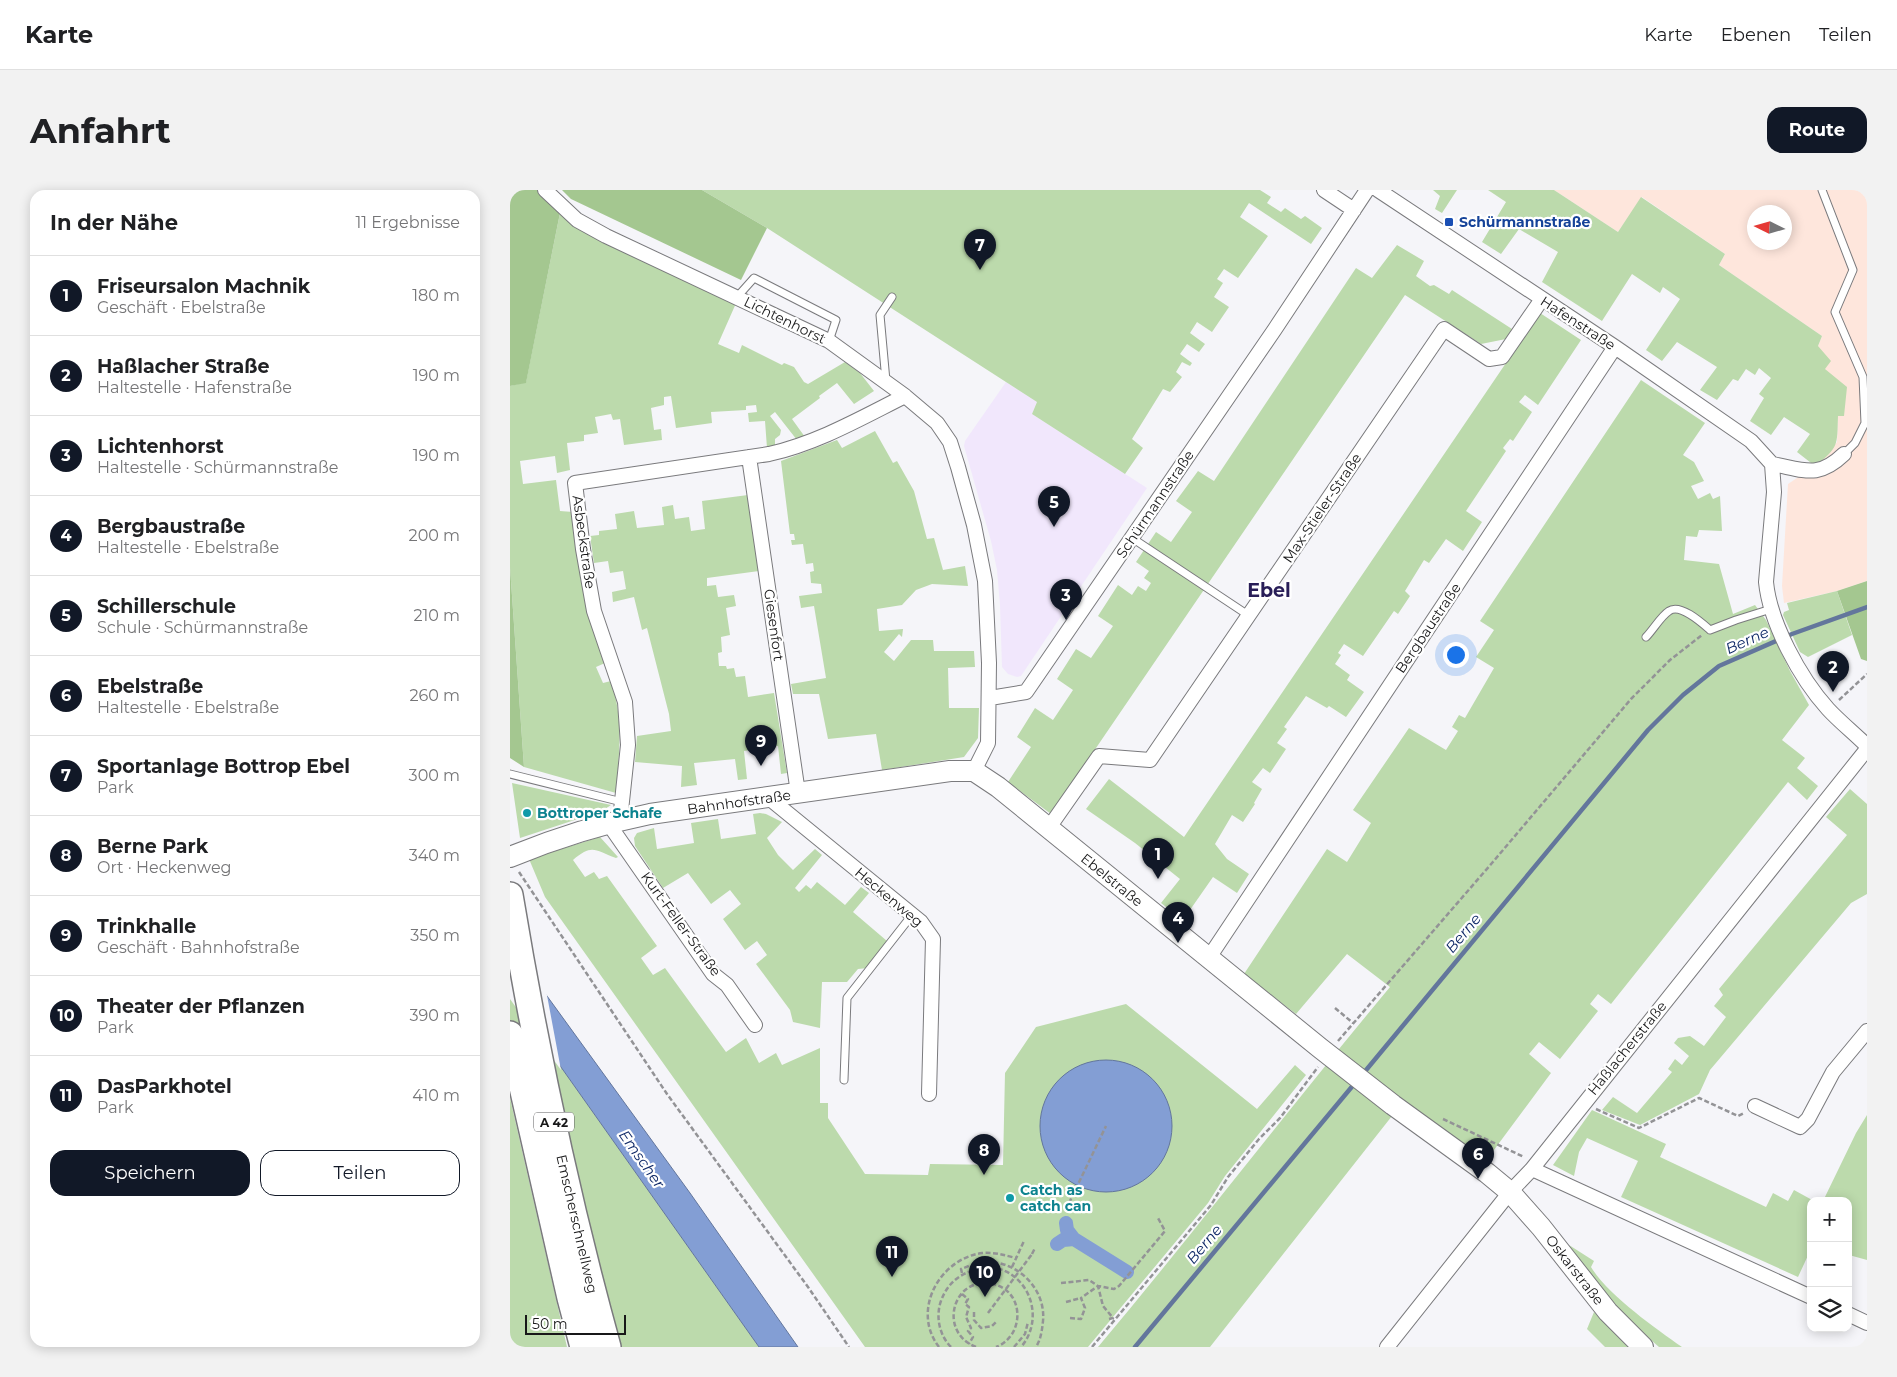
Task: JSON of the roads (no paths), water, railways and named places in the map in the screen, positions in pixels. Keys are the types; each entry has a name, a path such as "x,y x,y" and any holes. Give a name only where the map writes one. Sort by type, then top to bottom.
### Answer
{"highway":[{"name":"Emscherschnellweg","path":"510,895 543,1074 608,1347"},
{"name":"A 42","path":"510,1034 583,1347"}],"street":[{"name":"Lichtenhorst","path":"545,190 577,220 606,236 829,341 906,396 937,423 950,442 958,467 975,532 985,581 990,698 988,743 974,771"},
{"path":"1324,190 1354,210"},
{"name":"Schürmannstraße","path":"990,698 1026,692 1275,329 1367,190"},
{"name":"Hafenstraße","path":"1378,190 1615,347 1751,440 1772,464"},
{"name":"Max-Stieler-Straße","path":"1048,829 1099,756 1150,760 1444,329 1489,359 1502,357 1542,299"},
{"name":"Bergbaustraße","path":"1208,959 1615,347"},
{"name":"Asbeckstraße","path":"617,815 628,745 625,702 594,612 583,549 575,484 769,454 803,445 906,396"},
{"path":"1844,454 1836,462 1820,471 1772,464 1774,492 1766,582 1767,596 1773,614 1806,681 1829,710 1867,747"},
{"name":"Giesenfort","path":"749,457 798,793"},
{"name":"Haßlacherstraße","path":"1387,1347 1510,1192 1533,1167 1867,747"},
{"name":"Bahnhofstraße","path":"513,861 559,837 617,815 769,798 950,771 974,771"},
{"name":"Ebelstraße","path":"974,771 998,787 1208,959 1386,1100 1487,1173 1510,1192"},
{"name":"Heckenweg","path":"769,798 921,922 933,939 929,1094"},
{"name":"Kurt-Feller-Straße","path":"617,815 714,974 727,985 755,1025"},
{"path":"1755,1106 1800,1127 1808,1119 1833,1072 1867,1030"},
{"path":"1533,1167 1807,1294"},
{"name":"Oskarstraße","path":"1510,1192 1541,1226 1608,1312 1643,1347"},
{"path":"1852,1316 1867,1322"}],"lane":[{"path":"1822,190 1854,270 1835,312 1863,377 1865,423 1855,443 1844,454"},
{"path":"737,297 754,278 836,320 829,341"},
{"path":"886,382 880,315 892,297"},
{"path":"1132,538 1248,616"},
{"path":"1646,638 1670,610 1678,609 1694,617 1710,630 1736,620 1773,614"},
{"path":"510,774 617,815"},
{"path":"844,1080 847,998 912,915"}],"water":[{"name":"Emscher","path":"510,945 690,1193 798,1347 759,1347 510,995"},
{"path":"1106,1060 1119,1061 1131,1065 1153,1079 1167,1101 1171,1113 1171,1139 1167,1151 1153,1173 1131,1187 1119,1191 1106,1192 1093,1191 1081,1187 1059,1173 1045,1151 1041,1139 1040,1126 1041,1113 1045,1101 1059,1079 1081,1065 1093,1061"}],"waterway":[{"name":"Berne","path":"1362,1075 1648,730 1683,695 1719,666 1792,634 1867,607"},
{"name":"Berne","path":"1135,1347 1355,1083"},
{"path":"1066,1223 1067,1230 1074,1239"},
{"path":"1057,1244 1063,1240 1074,1239 1127,1272"}],"place":[{"name":"Schürmannstraße","path":"1449,222"},
{"name":"Sportanlage Bottrop Ebel","path":"980,270"},
{"name":"Schillerschule","path":"1054,527"},
{"name":"Lichtenhorst","path":"1066,620"},
{"name":"Haßlacher Straße","path":"1833,692"},
{"name":"Trinkhalle","path":"761,766"},
{"name":"Bottroper Schafe","path":"527,813"},
{"name":"Friseursalon Machnik","path":"1158,879"},
{"name":"Bergbaustraße","path":"1178,943"},
{"name":"Berne Park","path":"984,1175"},
{"name":"Ebelstraße","path":"1478,1179"},
{"name":"Catch as catch can","path":"1010,1198"},
{"name":"DasParkhotel","path":"892,1277"},
{"name":"Theater der Pflanzen","path":"985,1297"}],"district":[{"name":"Ebel","path":"1269,590"}]}
